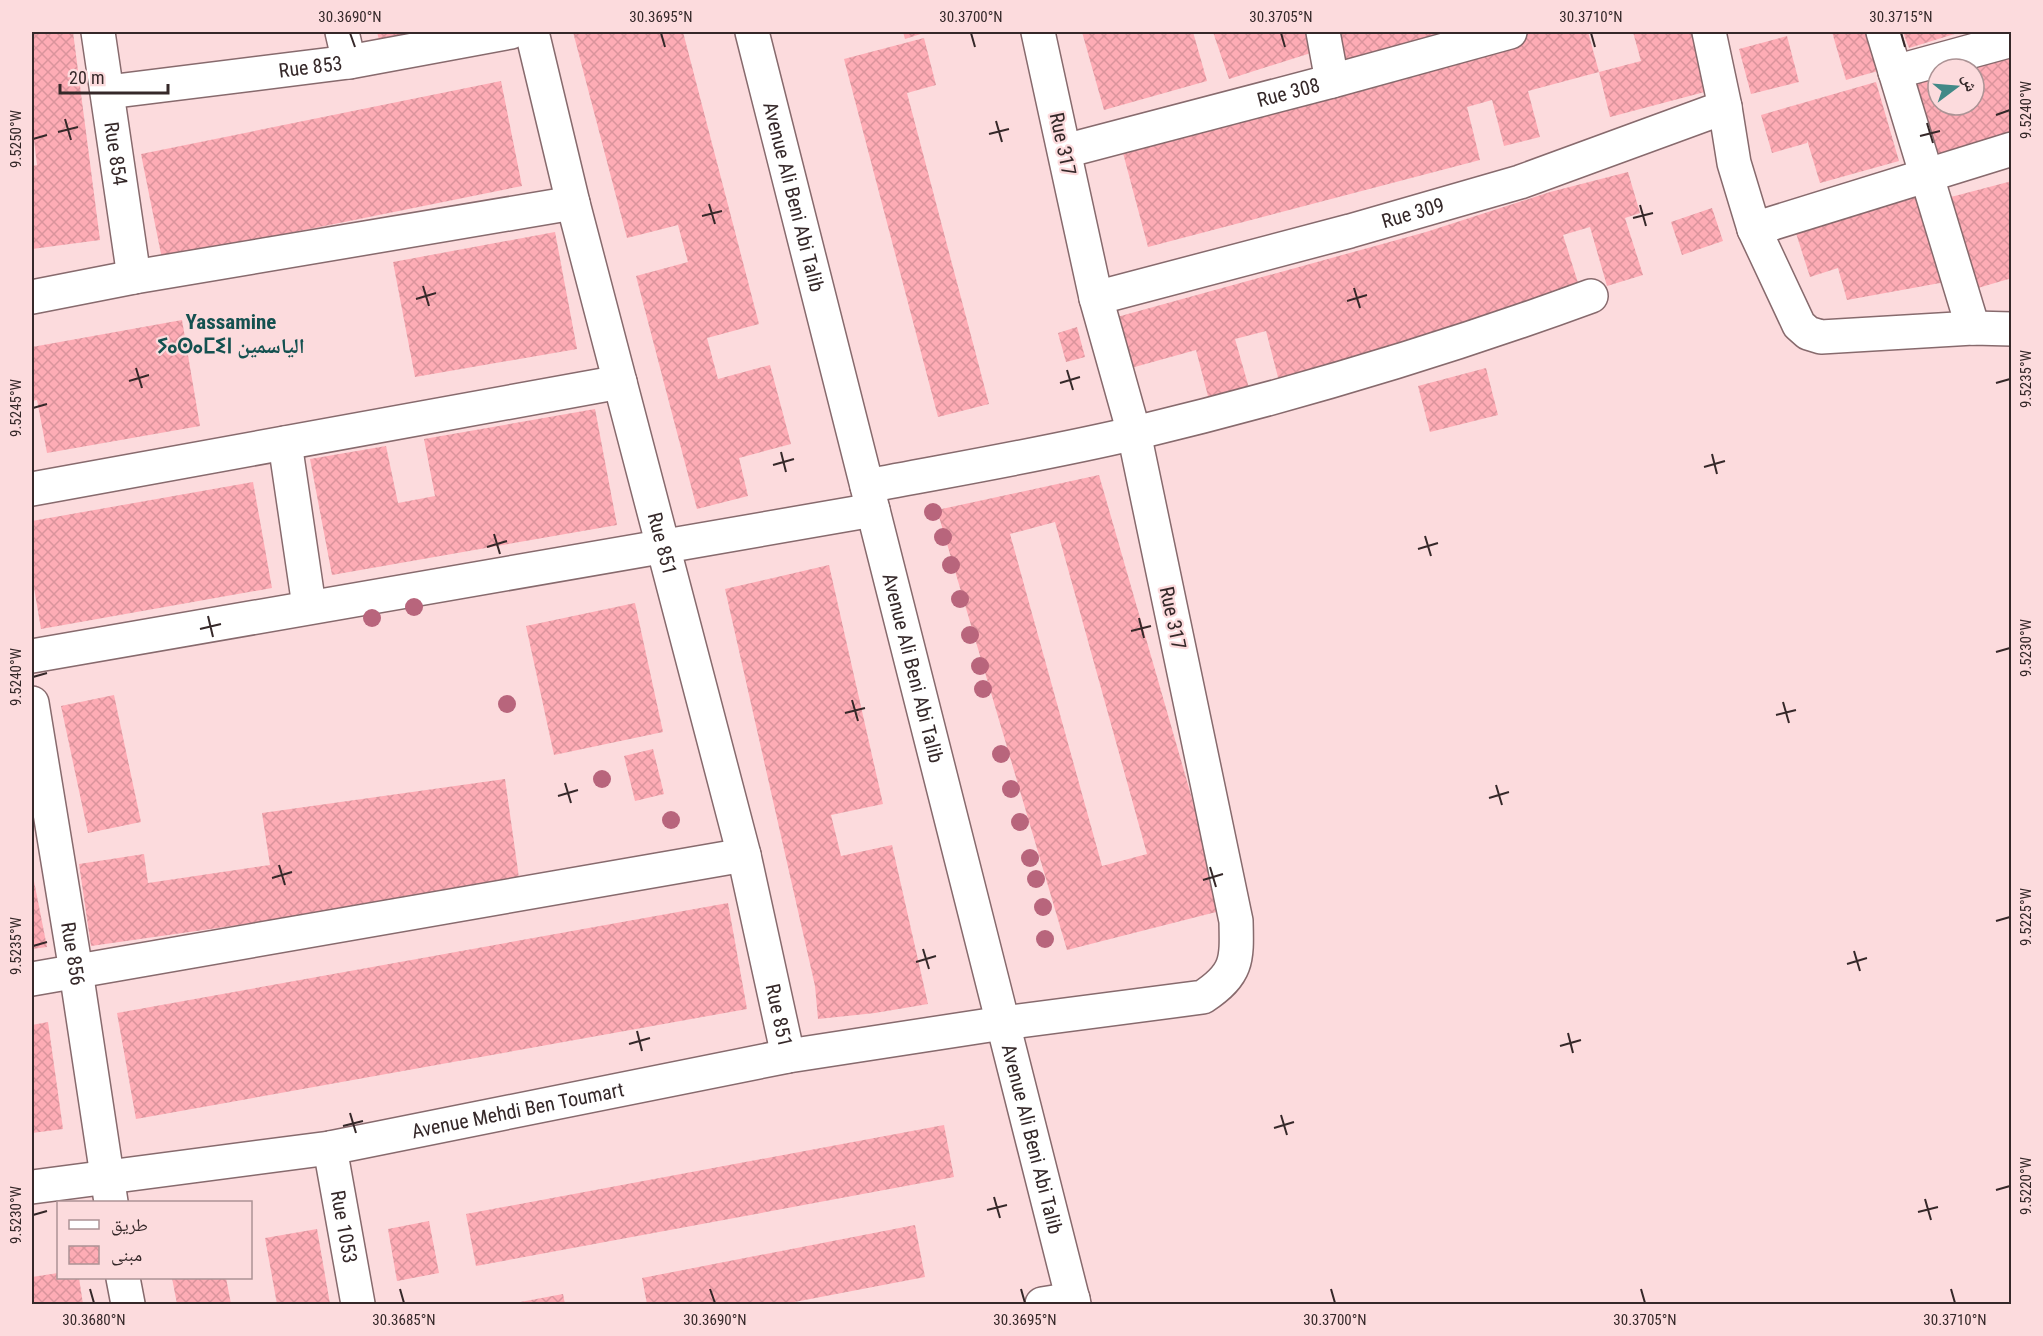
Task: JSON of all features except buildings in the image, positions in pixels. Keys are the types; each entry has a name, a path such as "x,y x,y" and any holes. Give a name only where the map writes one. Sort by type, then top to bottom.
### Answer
{"street":[{"name":"Rue 854","path":"98,32 134,277"},
{"name":"Rue 853","path":"108,92 346,47 511,32"},
{"name":"Rue 851","path":"532,32 573,203 744,855 788,1056"},
{"name":"Avenue Ali Beni Abi Talib","path":"752,32 1003,1023 1063,1303"},
{"name":"Rue 317","path":"1003,1023 1203,997 1221,985 1232,971 1237,948 1236,921 1134,433 1096,298 1038,32"},
{"path":"1323,32 1332,81"},
{"name":"Rue 308","path":"1065,151 1510,32"},
{"path":"1709,32 1734,163 1754,229 1799,325 1808,333 1821,337 1973,328 2012,329"},
{"path":"1883,32 1973,328"},
{"path":"1895,72 2012,40"},
{"name":"Rue 309","path":"1096,298 1350,231 1520,182 1725,107"},
{"path":"1754,229 2012,149"},
{"path":"32,297 134,277 573,203"},
{"path":"32,656 309,606 663,548 1317,386 1486,334 1591,296"},
{"path":"32,489 620,382"},
{"path":"285,443 309,606"},
{"name":"Rue 856","path":"32,703 109,1190"},
{"path":"32,979 744,855"},
{"name":"Avenue Mehdi Ben Toumart","path":"32,1187 109,1190 788,1056 1003,1023"},
{"name":"Rue 1053","path":"330,1148 358,1305"},
{"path":"123,1279 128,1305"}],"district":[{"name":"Yassamine ⵢⴰⵙⴰⵎⵉⵏ الياسمين","path":"231,334"}]}
